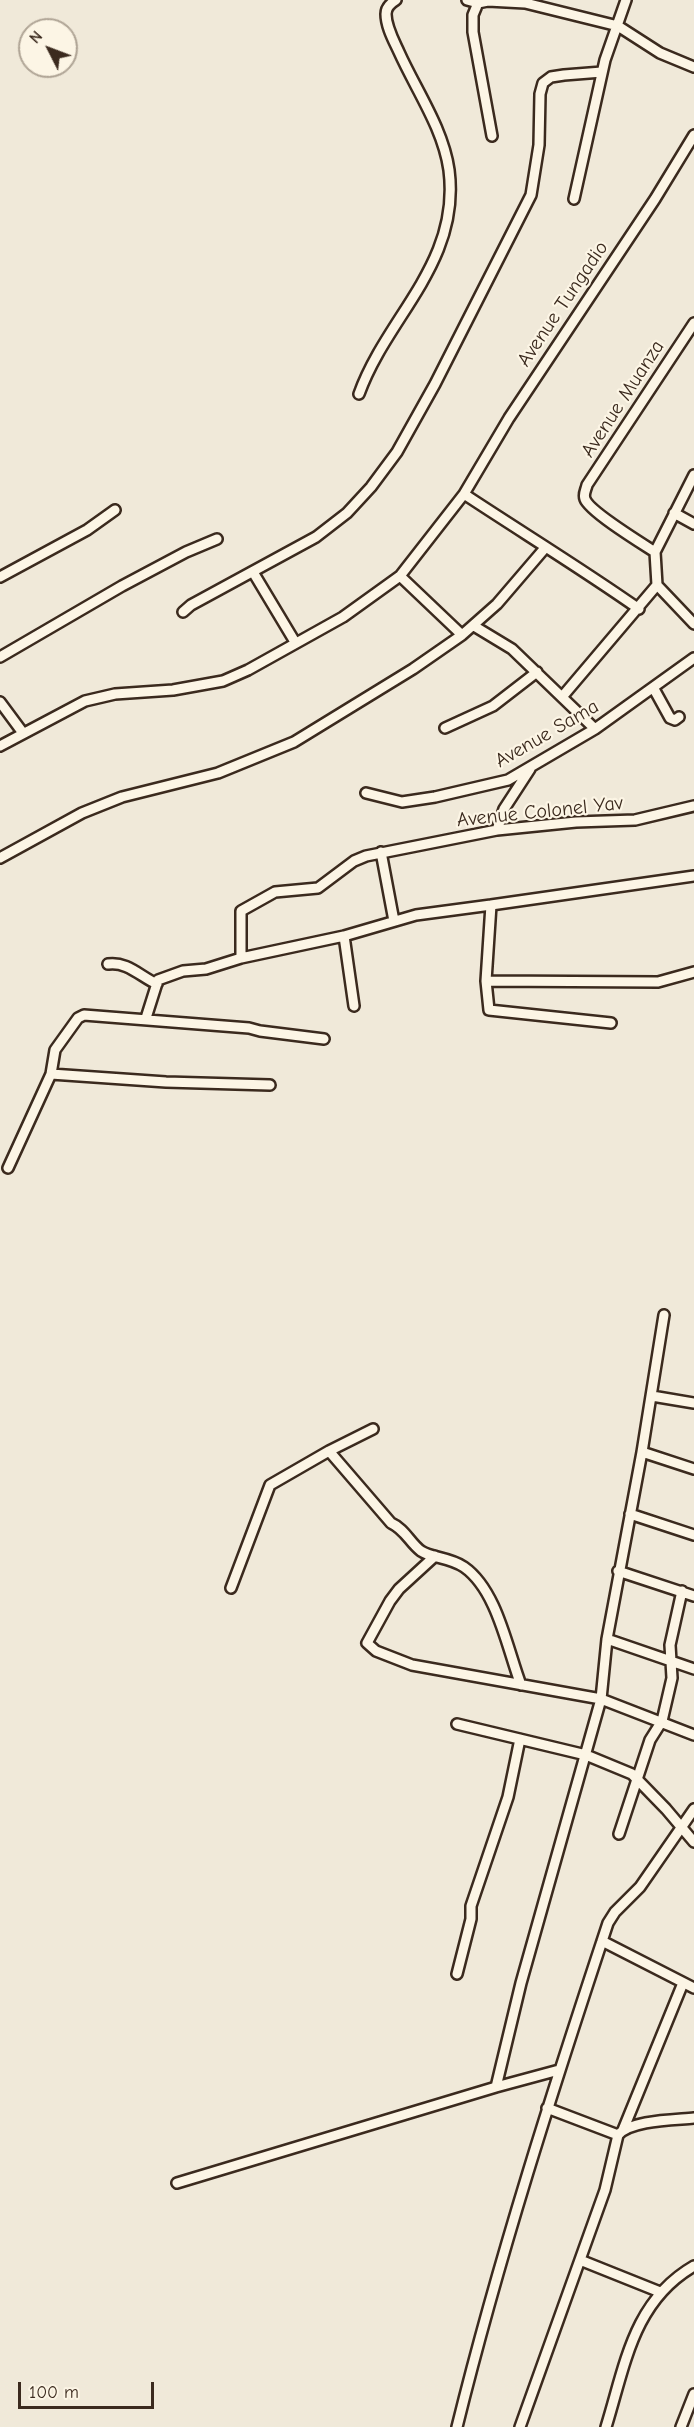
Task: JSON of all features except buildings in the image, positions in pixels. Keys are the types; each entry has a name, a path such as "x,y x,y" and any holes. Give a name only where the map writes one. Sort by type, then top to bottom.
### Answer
{"street":[{"path":"359,394 373,361 424,282 432,264 447,214 450,189 442,144 387,21 386,11 396,0"},
{"path":"467,0 478,3 488,1 525,3 618,26 660,53 694,67"},
{"path":"574,199 602,72 626,0"},
{"path":"478,3 473,15 473,32 492,136"},
{"path":"183,612 191,605 316,537 347,513 371,487 397,452 468,321 531,195 539,145 540,94 543,82 564,75 602,72"},
{"name":"Avenue Tungadio","path":"0,746 85,701 223,681 248,670 343,617 400,576 464,494 509,418 655,199 694,135"},
{"name":"Avenue Muanza","path":"655,552 597,513 586,502 584,495 587,485 694,323"},
{"path":"694,475 655,552 657,585 694,624"},
{"path":"464,494 545,548 584,570 639,609"},
{"path":"0,577 87,530 115,510"},
{"path":"674,513 694,524"},
{"path":"0,657 122,586 186,552 217,539"},
{"path":"0,858 82,813 122,797 218,773 256,760 294,742 413,669 474,626 497,604 545,548"},
{"path":"253,573 295,642"},
{"path":"400,576 462,635"},
{"path":"562,697 657,585"},
{"path":"474,626 512,649 595,729"},
{"name":"Avenue Sama","path":"366,793 395,801 416,800 508,780 595,729 654,689 694,658"},
{"path":"445,728 493,706 537,672"},
{"path":"654,689 670,718 675,720 679,717"},
{"path":"0,702 23,733"},
{"path":"497,830 504,809 531,767"},
{"name":"Avenue Colonel Yav","path":"241,958 241,911 275,892 318,888 354,861 381,852 497,830 576,822 634,820 694,806"},
{"path":"381,852 394,921"},
{"path":"146,1018 158,980 183,971 206,969 241,958 344,936 416,915 694,876"},
{"path":"491,904 486,981 489,1010 611,1023"},
{"path":"344,936 354,1006"},
{"path":"108,964 117,963 125,966 157,984"},
{"path":"486,981 658,982 694,972"},
{"path":"8,1168 51,1074 55,1050 78,1017 84,1015 146,1018 249,1028 324,1039"},
{"path":"51,1074 166,1082 270,1085"},
{"path":"496,2087 521,1983 601,1699 607,1639 618,1571 642,1452 664,1315"},
{"path":"652,1396 694,1403"},
{"path":"231,1588 268,1488 329,1451 373,1429"},
{"path":"329,1451 391,1523 400,1528 421,1551 449,1558 463,1566 484,1586 521,1685"},
{"path":"642,1452 694,1469"},
{"path":"630,1514 694,1535"},
{"path":"435,1556 399,1589 390,1601 367,1643 376,1651 412,1665 601,1699 694,1735"},
{"path":"618,1571 694,1596"},
{"path":"619,1834 650,1740 662,1721 672,1678 670,1645 682,1591"},
{"path":"607,1639 694,1669"},
{"path":"457,1724 586,1755 638,1779 694,1842"},
{"path":"457,1974 471,1919 471,1906 508,1797 520,1738"},
{"path":"457,2427 480,2334 547,2108 611,1917 640,1887 694,1809"},
{"path":"602,1941 694,1988"},
{"path":"520,2427 605,2190 620,2132 683,1983"},
{"path":"177,2183 559,2070"},
{"path":"547,2108 620,2132 643,2124 694,2118"},
{"path":"580,2260 660,2292"},
{"path":"606,2427 629,2346 660,2292 678,2275 694,2266"},
{"path":"681,2427 694,2394"}]}
